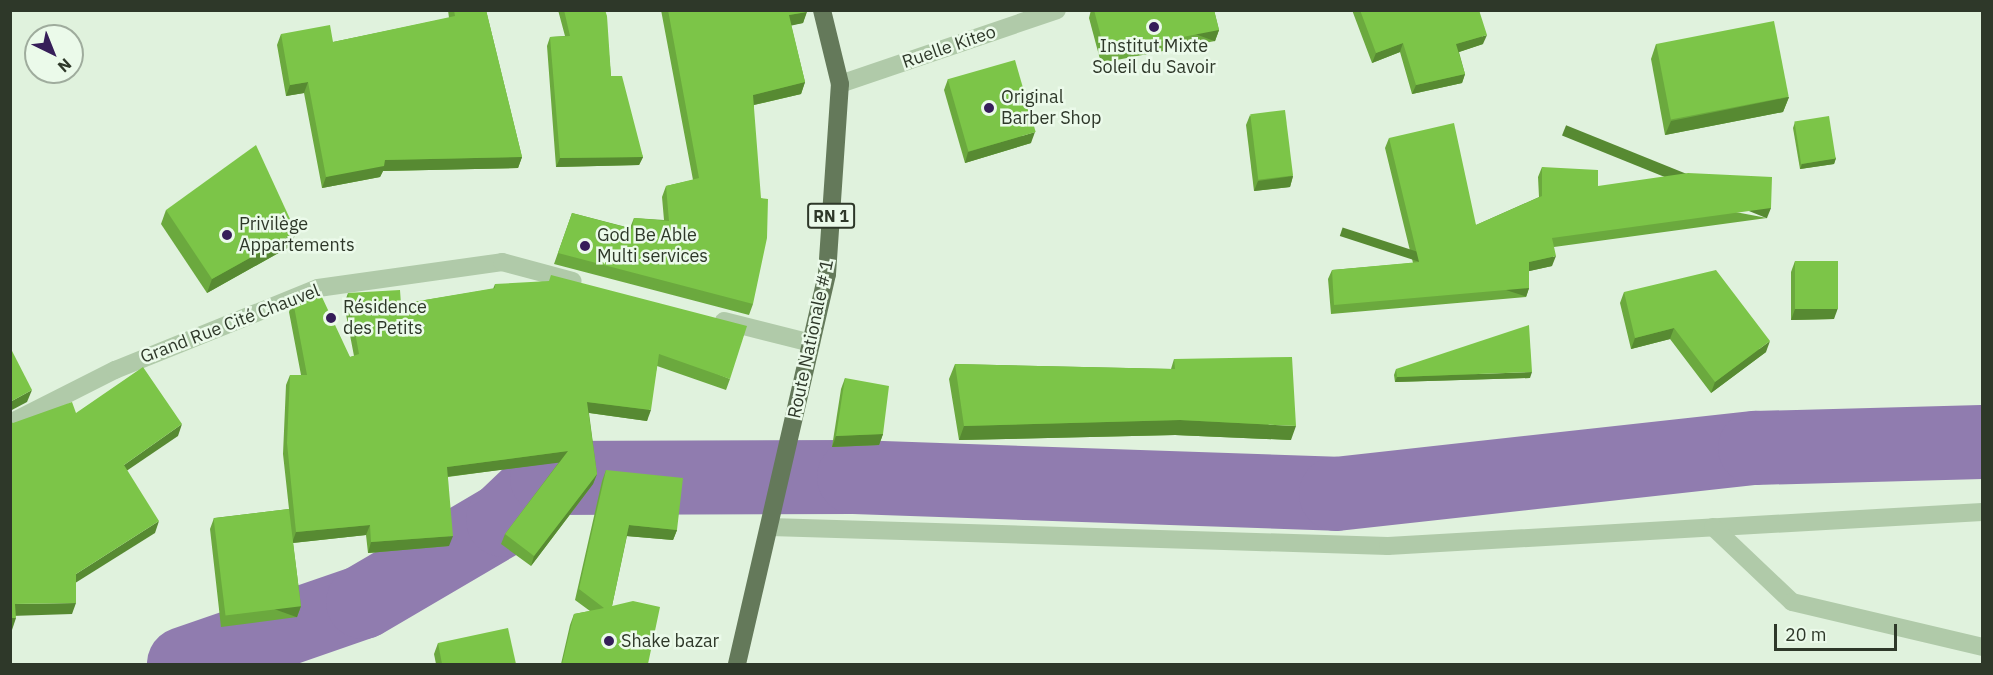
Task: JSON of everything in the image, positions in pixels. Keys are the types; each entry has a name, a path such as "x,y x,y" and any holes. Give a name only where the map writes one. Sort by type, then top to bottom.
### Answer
{"main road":[{"name":"Route Nationale # 1","path":"738,664 827,274 840,84 822,10"}],"street":[{"name":"Ruelle Kiteo","path":"840,84 1058,10"},
{"name":"Grand Rue Cité Chauvel","path":"10,423 115,370 318,288 502,262 593,286"},
{"path":"708,316 811,343"},
{"path":"770,527 1388,546 1983,512"},
{"path":"1713,527 1792,602 1983,647"}],"building":[{"path":"454,10 486,10 522,157 385,160 384,166 326,177 308,82 290,85 281,34 330,25 333,42 455,16"},
{"path":"564,10 605,10 611,76 622,76 643,157 560,158 550,37 570,36"},
{"path":"668,10 807,10 807,12 789,15 805,82 753,95 761,198 768,199 767,238 753,304 558,253 572,213 632,229 634,218 669,221 666,186 699,178"},
{"path":"1094,10 1214,10 1219,30 1105,52"},
{"path":"1360,10 1479,10 1487,35 1456,44 1465,74 1416,85 1403,43 1376,53"},
{"path":"1774,21 1789,97 1671,119 1656,44"},
{"path":"1015,60 1036,132 968,151 948,79"},
{"path":"1285,110 1293,176 1258,180 1250,114"},
{"path":"1829,116 1836,158 1801,164 1794,121"},
{"path":"1454,123 1476,225 1542,196 1542,167 1598,170 1598,186 1688,173 1772,177 1771,208 1552,238 1556,256 1529,262 1529,288 1334,305 1332,270 1419,262 1389,138"},
{"name":"Privilège Appartements","path":"256,145 296,232 212,279 166,210"},
{"path":"1795,261 1838,261 1838,309 1795,309"},
{"path":"1716,270 1770,341 1715,382 1674,328 1635,338 1624,292"},
{"path":"551,275 747,326 730,379 659,354 651,410 587,402 597,474 534,556 505,534 568,451 447,467 453,536 371,542 370,525 296,532 287,443 290,375 307,375 293,301 321,295 350,357 359,354 348,293 400,290 401,304 495,288 495,284 549,281"},
{"path":"1529,325 1532,372 1397,377 1396,369"},
{"path":"10,347 32,390 10,402"},
{"path":"1292,357 1296,426 1180,420 964,426 955,364 1175,369 1174,359"},
{"path":"143,367 182,424 124,465 159,521 76,574 76,603 15,604 16,618 10,618 10,421 13,423 72,402 76,413"},
{"path":"845,378 889,386 883,434 836,436"},
{"path":"606,470 683,478 677,530 629,525 612,606 633,601 660,607 648,664 562,664 574,614 604,608 579,589"},
{"path":"289,509 301,606 226,616 214,518"},
{"path":"508,628 516,664 442,664 438,643"}],"waterway":[{"path":"184,664 363,602 503,520 547,478 854,477 1336,494 1755,448 1982,442"}],"place":[{"name":"Institut Mixte Soleil du Savoir","path":"1154,27"},
{"name":"Original Barber Shop","path":"989,108"},
{"name":"Privilège Appartements","path":"227,235"},
{"name":"God Be Able Multi services","path":"585,246"},
{"name":"Résidence des Petits","path":"331,318"},
{"name":"Shake bazar","path":"609,641"}]}
